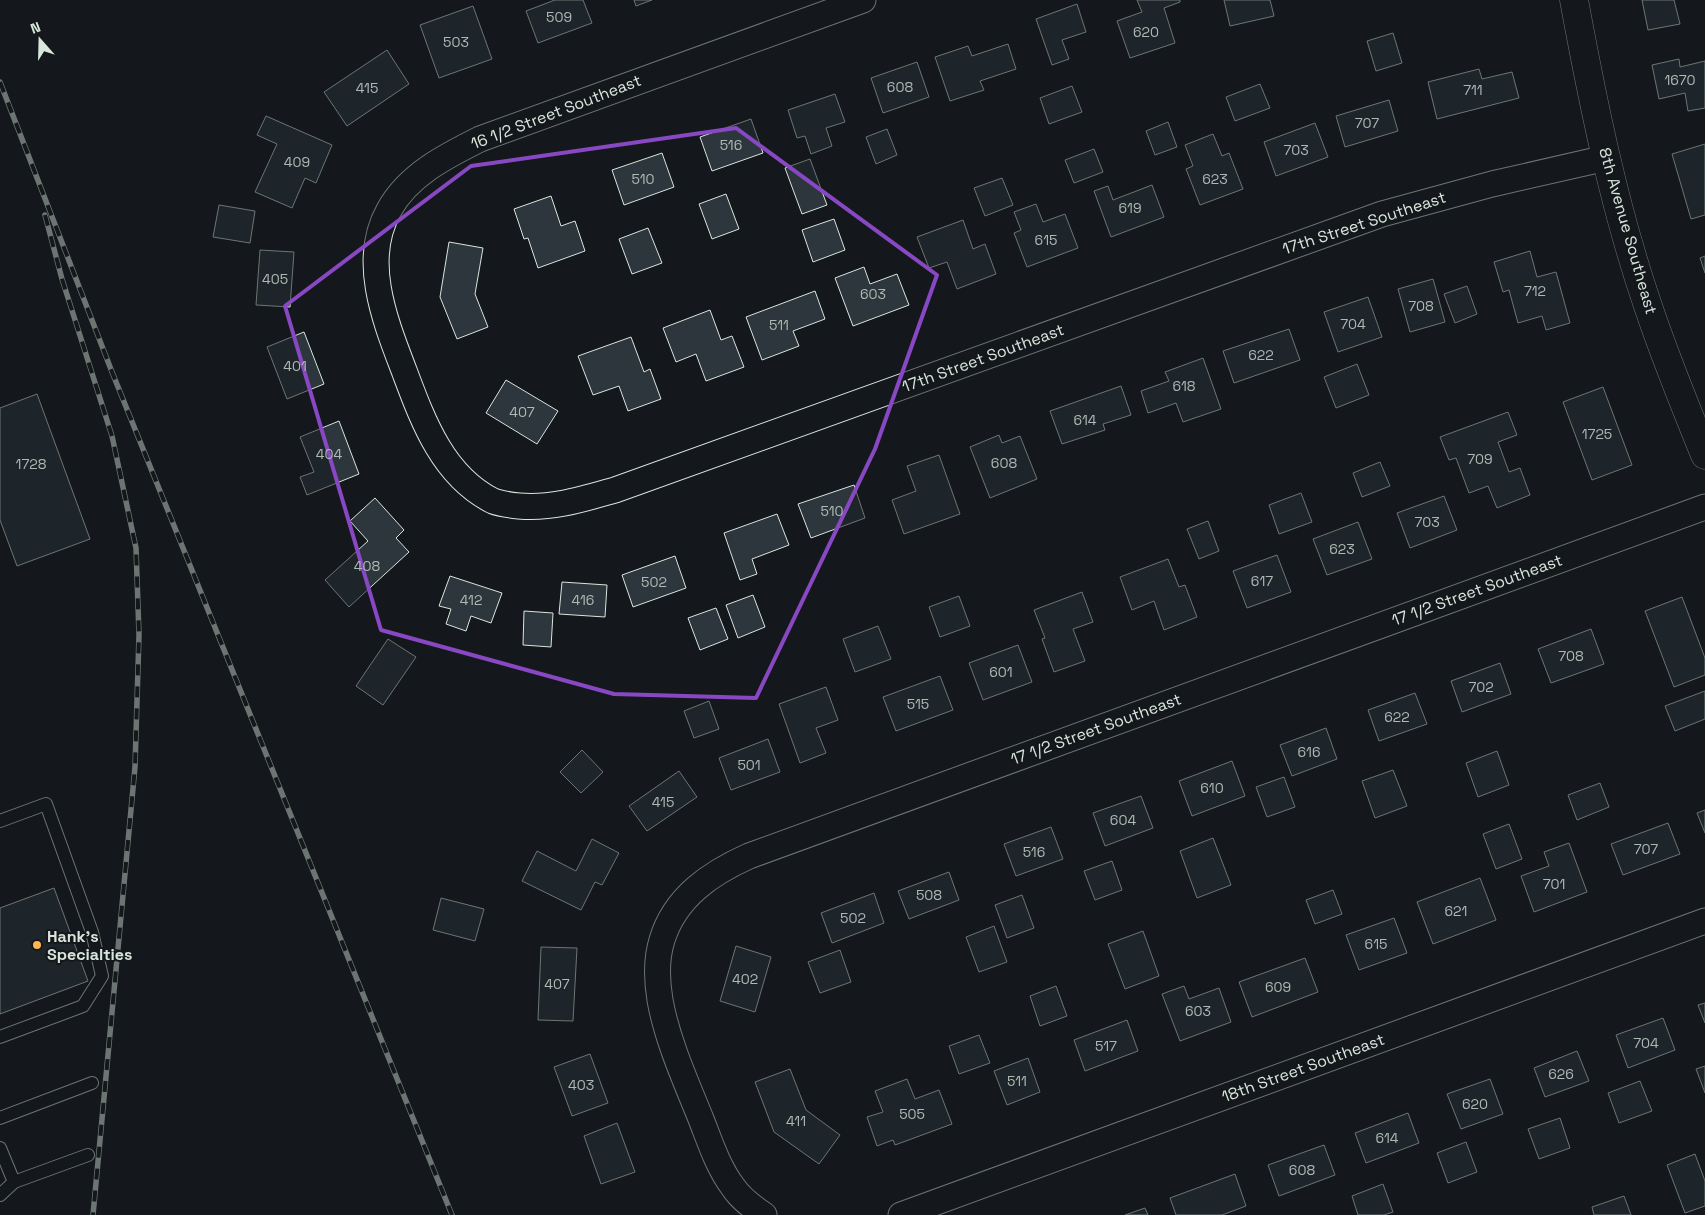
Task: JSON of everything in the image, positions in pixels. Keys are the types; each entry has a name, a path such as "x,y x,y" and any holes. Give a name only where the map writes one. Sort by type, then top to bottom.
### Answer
{"street":[{"name":"8th Avenue Southeast","path":"1574,0 1588,77 1606,158 1648,306 1705,455"},
{"name":"16 1/2 Street Southeast","path":"412,391 387,327 376,271 378,244 388,211 397,197 414,179 449,155 480,139 852,2"},
{"name":"17th Street Southeast","path":"412,391 434,442 458,475 470,486 494,501 508,505 534,508 558,505 615,490 1382,214 1484,186 1606,158"},
{"name":"17 1/2 Street Southeast","path":"764,1215 742,1198 727,1177 716,1156 688,1088 660,1002 658,983 659,956 662,940 680,906 693,891 717,871 758,852 1705,507"},
{"name":"18th Street Southeast","path":"901,1215 1705,921"}],"lane":[{"path":"0,821 46,804 92,932 102,976 83,1006 0,1037"},
{"path":"0,1118 92,1083"},
{"path":"0,1148 14,1182"},
{"path":"0,1195 14,1182 88,1155"}],"highlighted area":[{"path":"736,128 937,275 875,449 756,698 614,694 381,630 285,306 471,166"}],"building":[{"path":"555,0 583,0 592,23 538,43 526,11"},
{"path":"634,0 652,0 636,6"},
{"path":"1137,0 1180,0 1180,2 1164,8 1175,43 1130,58 1117,21 1142,12"},
{"path":"1224,0 1270,0 1274,16 1230,26"},
{"path":"1642,0 1674,0 1680,24 1648,30"},
{"path":"1077,4 1086,32 1062,40 1069,59 1052,65 1036,19"},
{"path":"473,6 492,59 439,78 420,25"},
{"path":"1393,33 1402,63 1376,71 1367,41"},
{"path":"1008,44 1016,69 980,81 984,90 950,101 935,57 968,46 972,56"},
{"path":"387,50 409,84 347,126 324,92"},
{"path":"1679,59 1680,67 1705,61 1705,108 1688,111 1685,93 1659,99 1652,65"},
{"path":"917,62 929,97 883,113 871,78"},
{"path":"1479,69 1482,79 1512,72 1519,98 1437,119 1428,82"},
{"path":"1260,84 1270,108 1235,121 1226,97"},
{"path":"1072,86 1082,112 1049,124 1040,98"},
{"path":"835,94 845,122 826,128 832,146 811,154 805,136 797,138 788,110"},
{"path":"1389,100 1398,131 1345,147 1336,116"},
{"path":"266,116 332,145 316,183 305,178 292,208 255,192 277,144 257,135"},
{"path":"751,119 763,153 712,171 700,137"},
{"path":"1168,122 1177,147 1155,155 1146,131"},
{"path":"1315,123 1328,157 1276,176 1264,142"},
{"path":"887,129 897,155 876,164 866,137"},
{"path":"1213,134 1222,156 1229,153 1243,189 1200,205 1186,169 1193,166 1185,145"},
{"path":"1705,144 1705,215 1691,219 1672,154"},
{"path":"1094,149 1103,172 1074,183 1065,160"},
{"path":"662,153 674,187 624,205 612,170"},
{"path":"810,159 827,205 802,214 785,168"},
{"path":"1002,178 1013,205 985,216 974,188"},
{"path":"1152,185 1164,217 1111,237 1094,191 1108,186 1113,200"},
{"path":"726,194 739,229 712,239 699,204"},
{"path":"551,196 561,226 575,221 585,251 538,268 528,238 524,239 514,209"},
{"path":"1036,204 1043,222 1065,214 1078,248 1027,267 1014,233 1021,230 1014,212"},
{"path":"219,205 255,211 250,243 213,237"},
{"path":"834,219 845,250 813,262 802,230"},
{"path":"963,220 973,249 985,244 996,274 957,289 947,262 929,268 917,237"},
{"path":"648,228 662,263 632,274 619,239"},
{"path":"449,242 483,248 475,294 488,327 457,339 440,297"},
{"path":"260,250 294,252 290,307 256,305"},
{"path":"1530,251 1537,277 1556,272 1570,323 1546,330 1542,316 1518,323 1509,290 1503,292 1494,262"},
{"path":"1705,256 1705,273 1700,258"},
{"path":"864,267 870,284 897,274 909,305 853,326 835,278"},
{"path":"1433,279 1445,322 1410,332 1398,289"},
{"path":"1467,286 1477,314 1455,323 1444,294"},
{"path":"815,291 825,319 793,331 799,346 762,360 746,317"},
{"path":"1368,297 1382,337 1338,352 1324,312"},
{"path":"710,310 721,340 732,336 744,367 706,381 696,354 676,362 663,328"},
{"path":"1289,329 1300,360 1234,383 1223,351"},
{"path":"304,332 324,384 287,399 267,347"},
{"path":"631,337 644,372 650,369 661,399 628,411 619,386 593,395 578,356"},
{"path":"1203,358 1221,409 1183,422 1176,403 1148,413 1141,391 1169,381 1165,372"},
{"path":"1357,364 1369,395 1336,408 1324,377"},
{"path":"506,380 558,411 537,444 486,413"},
{"path":"1121,386 1131,415 1103,424 1105,430 1062,444 1050,411"},
{"path":"1603,387 1632,465 1592,480 1563,402"},
{"path":"37,394 90,539 17,566 0,520 0,408"},
{"path":"1508,412 1517,435 1498,442 1509,472 1520,468 1530,495 1497,508 1488,486 1469,493 1456,458 1449,460 1440,437"},
{"path":"339,421 359,474 307,495 300,477 314,472 300,437"},
{"path":"999,435 1002,443 1020,436 1037,479 990,498 970,447"},
{"path":"939,455 960,514 904,534 892,500 916,491 907,466"},
{"path":"1380,462 1390,486 1362,497 1353,473"},
{"path":"854,485 865,518 811,538 798,504"},
{"path":"1301,493 1312,522 1279,534 1269,505"},
{"path":"1444,496 1457,530 1410,548 1397,513"},
{"path":"375,498 404,530 396,538 409,552 349,607 325,580 368,541 350,521"},
{"path":"777,514 789,545 752,559 757,574 740,580 724,533"},
{"path":"1208,521 1219,551 1199,559 1187,529"},
{"path":"1358,522 1372,559 1327,575 1313,539"},
{"path":"1277,555 1291,592 1247,608 1233,571"},
{"path":"675,556 686,588 633,607 622,575"},
{"path":"1168,559 1179,587 1185,585 1197,617 1164,630 1154,601 1132,610 1120,577"},
{"path":"450,576 502,593 491,623 471,616 466,631 446,624 451,609 439,606"},
{"path":"562,582 607,585 605,617 559,614"},
{"path":"1082,592 1093,622 1073,629 1085,661 1054,672 1042,639 1045,638 1034,610"},
{"path":"753,595 765,627 738,638 726,605"},
{"path":"959,596 970,626 940,637 929,607"},
{"path":"1682,597 1705,658 1705,675 1674,687 1645,611"},
{"path":"716,608 728,639 700,650 688,618"},
{"path":"524,611 553,613 551,647 523,645"},
{"path":"878,626 891,659 855,672 843,639"},
{"path":"1591,629 1604,664 1551,683 1538,649"},
{"path":"388,639 416,657 383,705 356,686"},
{"path":"1018,645 1032,682 983,700 969,663"},
{"path":"1500,663 1511,694 1462,712 1451,681"},
{"path":"940,676 953,710 896,731 883,697"},
{"path":"826,687 838,720 816,728 826,753 800,763 779,704"},
{"path":"1705,691 1705,719 1675,731 1665,706"},
{"path":"1415,693 1427,724 1379,741 1368,710"},
{"path":"709,701 719,729 694,738 684,711"},
{"path":"1326,728 1337,759 1292,776 1280,745"},
{"path":"768,739 780,772 731,790 719,758"},
{"path":"582,750 603,772 581,793 560,772"},
{"path":"1497,751 1509,785 1478,797 1466,763"},
{"path":"1232,761 1245,796 1192,816 1179,781"},
{"path":"1393,770 1407,806 1375,818 1362,781"},
{"path":"679,771 697,797 647,831 629,806"},
{"path":"1284,777 1295,807 1267,817 1256,787"},
{"path":"1600,783 1609,807 1577,820 1568,795"},
{"path":"1141,796 1153,828 1105,846 1093,813"},
{"path":"1705,810 1705,833 1697,813"},
{"path":"1668,823 1680,854 1623,875 1611,844"},
{"path":"1509,824 1522,859 1496,869 1483,834"},
{"path":"1051,827 1063,859 1016,876 1004,844"},
{"path":"1213,838 1231,885 1197,898 1180,851"},
{"path":"592,839 619,853 602,885 595,882 581,910 522,881 537,851 576,871"},
{"path":"1569,843 1587,892 1534,912 1521,876 1549,866 1544,852"},
{"path":"1112,861 1122,890 1095,900 1084,871"},
{"path":"949,872 959,900 909,919 898,891"},
{"path":"1480,878 1496,920 1433,944 1417,902"},
{"name":"Hank's Specialties","path":"54,888 88,981 0,1014 0,908"},
{"path":"1333,890 1342,914 1315,924 1306,900"},
{"path":"874,893 884,923 832,943 821,913"},
{"path":"1022,895 1034,928 1007,938 995,905"},
{"path":"441,898 484,909 475,941 433,930"},
{"path":"1394,918 1407,953 1359,970 1346,935"},
{"path":"994,926 1007,962 979,972 966,937"},
{"path":"1143,931 1159,976 1125,989 1108,944"},
{"path":"736,946 771,957 755,1012 720,1001"},
{"path":"541,947 577,948 573,1021 538,1020"},
{"path":"840,950 851,982 820,993 808,962"},
{"path":"1305,958 1318,992 1252,1017 1239,982"},
{"path":"1056,986 1067,1016 1040,1026 1030,996"},
{"path":"1184,986 1189,999 1219,988 1231,1022 1180,1041 1162,994"},
{"path":"1705,1003 1705,1023 1698,1005"},
{"path":"1663,1018 1675,1050 1628,1068 1616,1035"},
{"path":"1127,1020 1138,1051 1085,1071 1074,1040"},
{"path":"979,1035 990,1063 959,1074 949,1046"},
{"path":"1577,1051 1589,1081 1545,1097 1534,1068"},
{"path":"590,1054 608,1103 572,1116 554,1067"},
{"path":"1028,1058 1040,1092 1007,1105 994,1071"},
{"path":"1705,1066 1705,1093 1696,1069"},
{"path":"790,1069 806,1110 840,1135 819,1164 774,1132 755,1082"},
{"path":"907,1079 915,1099 939,1090 952,1124 895,1145 893,1140 877,1146 867,1117 883,1112 875,1091"},
{"path":"1490,1079 1503,1114 1461,1129 1447,1094"},
{"path":"1640,1081 1652,1111 1619,1123 1608,1093"},
{"path":"1408,1113 1419,1143 1366,1163 1355,1133"},
{"path":"1560,1118 1570,1148 1539,1159 1528,1129"},
{"path":"617,1123 635,1172 601,1184 584,1136"},
{"path":"1466,1142 1477,1172 1448,1183 1437,1153"},
{"path":"1324,1145 1335,1175 1279,1196 1268,1165"},
{"path":"1695,1154 1705,1181 1705,1206 1685,1213 1667,1165"},
{"path":"1235,1174 1246,1206 1222,1215 1176,1215 1170,1198"},
{"path":"1383,1184 1393,1212 1384,1215 1358,1215 1352,1196"},
{"path":"1624,1196 1631,1215 1594,1215 1592,1207"},
{"path":"1145,1208 1148,1215 1125,1215"}],"railway":[{"path":"0,82 112,372 452,1215"},
{"path":"45,215 62,279 112,436 136,548 139,635 135,767 93,1215"}],"place":[{"name":"Hank's Specialties","path":"37,945"}]}
